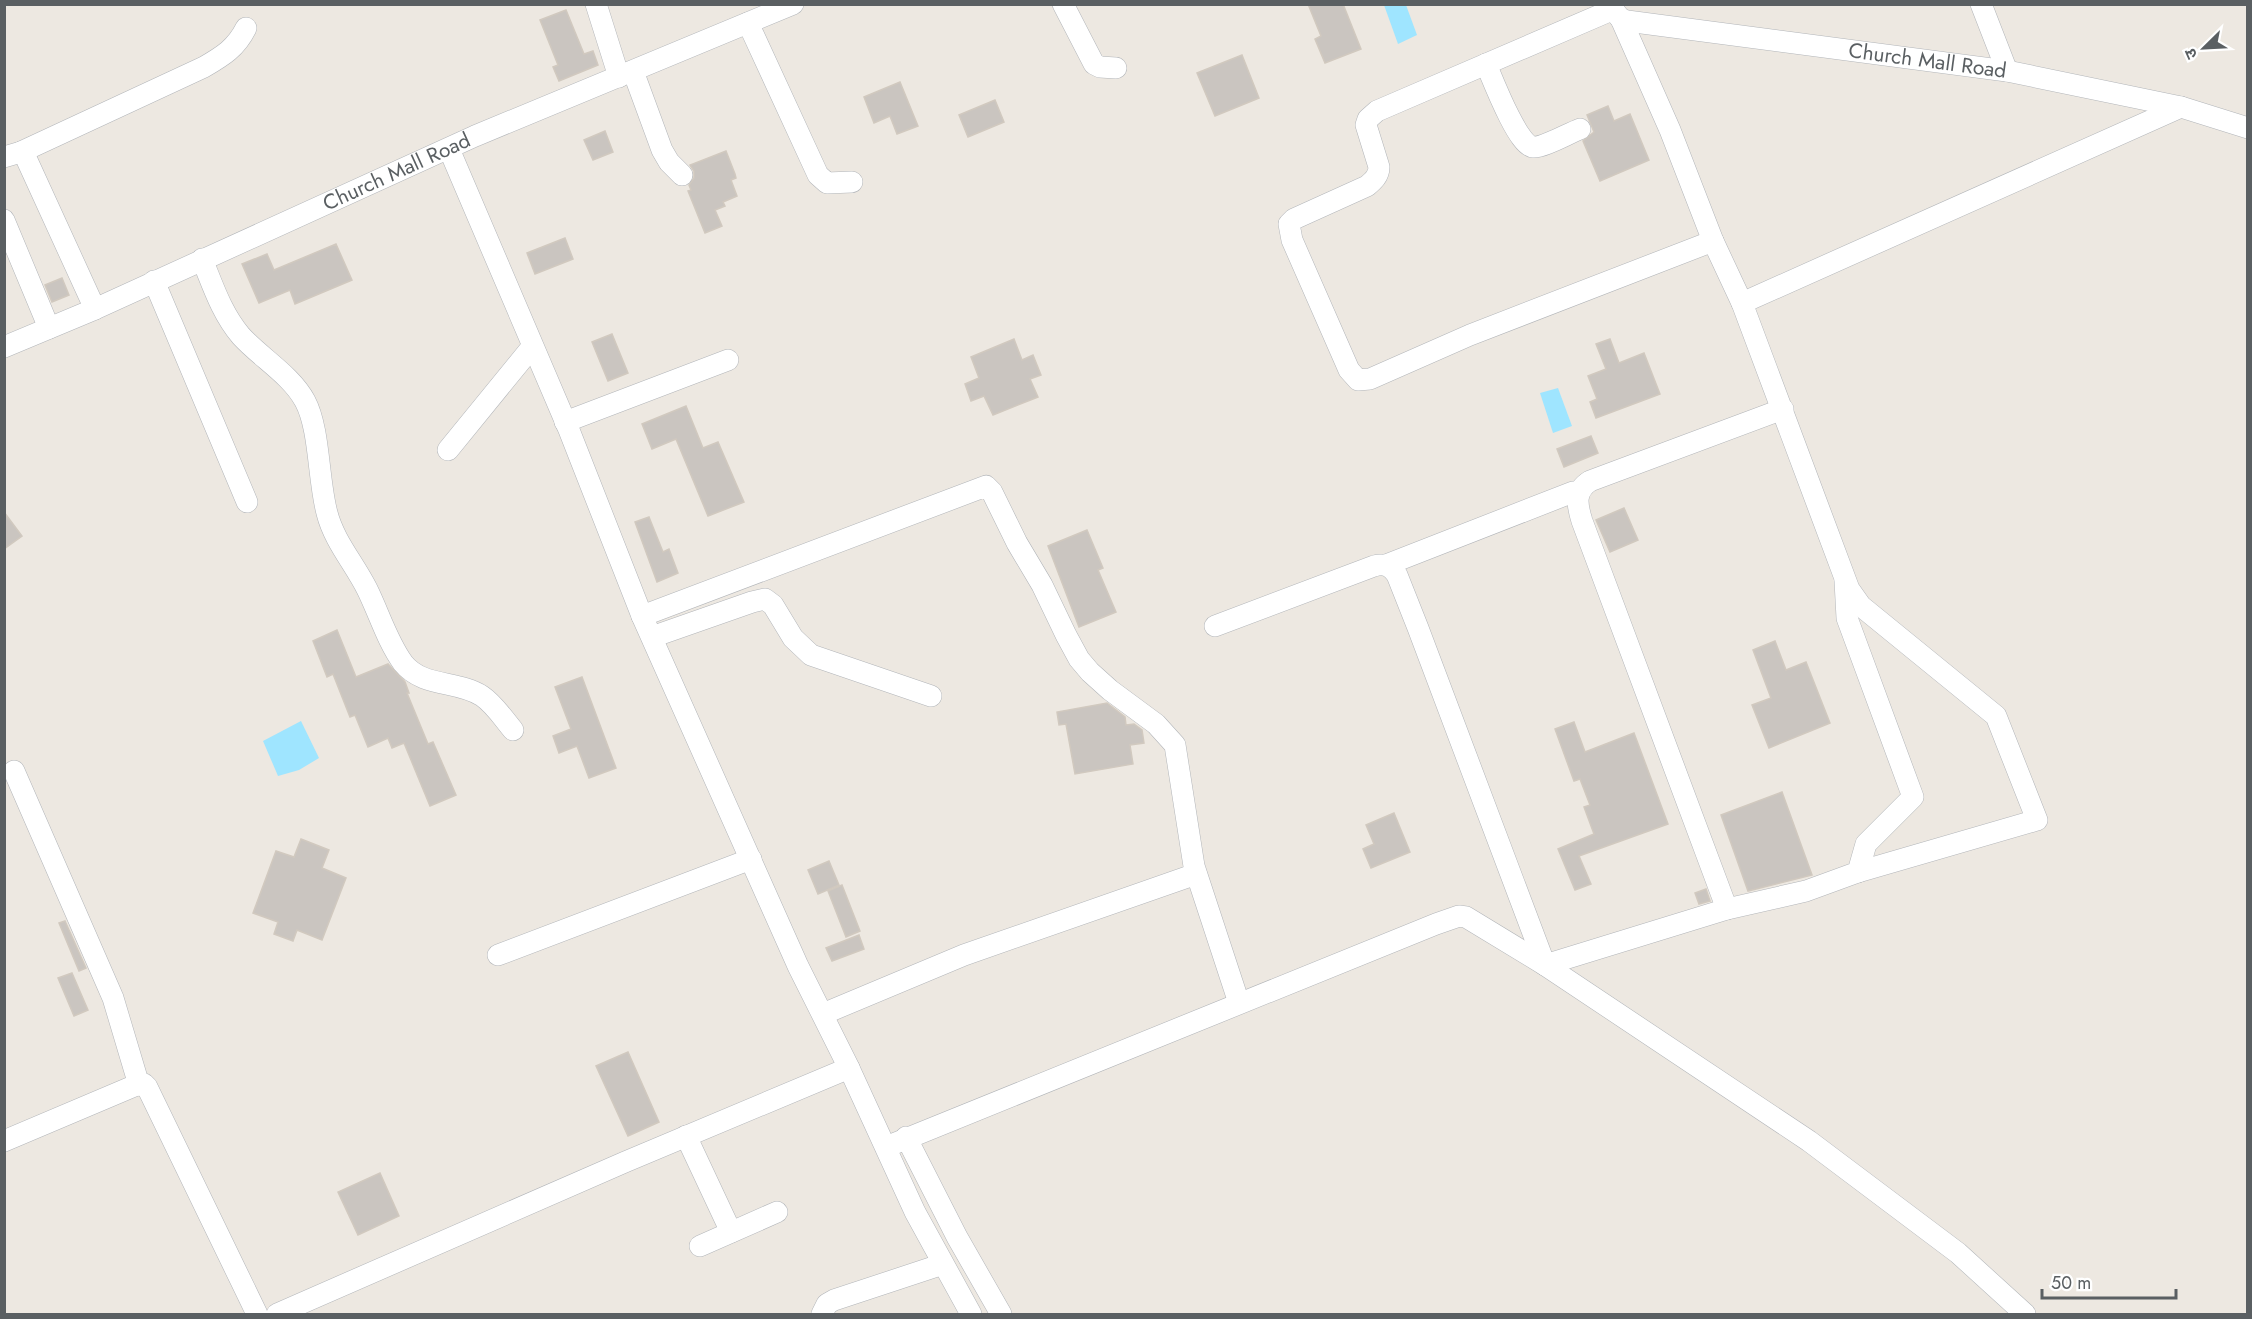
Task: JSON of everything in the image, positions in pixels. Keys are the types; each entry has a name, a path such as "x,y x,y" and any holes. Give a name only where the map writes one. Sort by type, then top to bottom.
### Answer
{"street":[{"path":"596,4 665,157 682,175"},
{"name":"Church Mall Road","path":"4,346 95,309 475,136 793,4"},
{"path":"1063,4 1094,64 1100,67 1116,68"},
{"path":"1981,4 2007,71"},
{"path":"1545,965 1727,909 1806,891 1858,872 2037,820 1996,716 1861,606 1845,581 1742,303 1713,241 1670,130 1615,11 1372,114 1366,125 1378,167 1374,180 1367,186 1294,219 1289,224 1292,240 1354,378 1358,381 1370,379 1470,335 1713,241"},
{"name":"Church Mall Road","path":"1615,11 2007,71 2181,107 2247,128"},
{"path":"748,23 818,175 822,180 832,184 852,182"},
{"path":"13,155 220,58 239,43 246,28"},
{"path":"1486,64 1515,129 1527,145 1540,146 1580,129"},
{"path":"1742,303 2181,107"},
{"path":"449,149 565,422 642,616 750,859 798,966 849,1068 915,1212 971,1314"},
{"path":"13,155 26,158 95,309"},
{"path":"4,220 49,328"},
{"path":"202,259 218,300 229,320 242,337 297,389 306,402 318,456 320,481 332,527 367,588 395,650 404,664 426,680 481,696 492,705 513,730"},
{"path":"154,281 247,502"},
{"path":"448,450 532,347"},
{"path":"565,422 728,360"},
{"path":"1727,909 1582,521 1577,497 1579,490 1590,481 1783,409"},
{"path":"642,616 986,486 992,492 1080,659 1090,672 1156,724 1175,745 1196,874 1239,1003"},
{"path":"1215,626 1374,566 1386,565 1573,492"},
{"path":"1386,565 1392,568 1397,575 1545,965"},
{"path":"1845,581 1847,618 1913,796 1866,844 1858,872"},
{"path":"652,637 765,599 772,605 793,638 811,655 931,696"},
{"path":"14,771 113,998 139,1084"},
{"path":"498,955 750,859"},
{"path":"822,1014 964,955 1196,874"},
{"path":"886,1147 1459,916 1472,919 1545,965 1809,1141 1958,1254 2025,1314"},
{"path":"277,1314 686,1136 849,1068"},
{"path":"4,1141 139,1084 147,1087 257,1314"},
{"path":"686,1136 731,1232"},
{"path":"906,1137 957,1237 1000,1314"},
{"path":"700,1246 777,1212"},
{"path":"822,1314 827,1304 834,1300 942,1264"}],"water":[{"path":"1384,5 1406,5 1417,35 1398,44"},
{"path":"1558,388 1572,426 1553,433 1540,393"},
{"path":"301,721 319,758 299,770 278,776 263,741"}],"building":[{"path":"1308,4 1343,4 1361,49 1325,63 1315,39 1321,36"},
{"path":"566,10 584,54 593,51 598,65 559,81 553,67 558,65 540,20"},
{"path":"1242,55 1259,98 1215,116 1197,73"},
{"path":"900,82 918,126 897,134 890,116 874,123 864,97"},
{"path":"995,100 1004,122 968,137 959,115"},
{"path":"1608,106 1614,121 1630,114 1649,160 1600,181 1583,141 1594,132 1587,115"},
{"path":"605,131 613,152 593,160 584,140"},
{"path":"726,151 736,178 731,180 737,196 723,202 725,206 715,210 722,226 705,233 688,191 691,190 689,185 694,178 694,171 690,165"},
{"path":"565,238 573,259 535,274 527,253"},
{"path":"336,244 352,280 295,304 290,290 259,303 242,264 267,254 274,270"},
{"path":"62,278 69,295 52,302 45,285"},
{"path":"612,334 628,373 608,381 592,342"},
{"path":"1014,339 1022,360 1033,355 1041,375 1030,379 1038,397 993,415 984,396 971,401 965,384 979,378 971,357"},
{"path":"1610,339 1619,363 1644,353 1660,394 1596,418 1590,402 1597,399 1588,376 1606,369 1596,344"},
{"path":"686,406 703,448 718,442 744,502 708,516 676,439 652,449 642,424"},
{"path":"1591,436 1598,453 1564,467 1557,449"},
{"path":"1624,508 1638,540 1610,552 1596,520"},
{"path":"4,512 22,536 4,549"},
{"path":"649,517 663,552 669,549 678,573 657,582 635,522"},
{"path":"1087,530 1103,568 1098,570 1116,612 1079,627 1048,546"},
{"path":"337,630 356,677 388,664 405,682 409,693 407,693 428,744 433,742 456,795 430,806 404,743 392,748 388,738 368,747 355,715 350,717 333,674 327,677 313,641"},
{"path":"1775,641 1786,670 1806,662 1830,723 1769,748 1752,705 1771,698 1753,650"},
{"path":"582,677 616,768 589,778 577,746 559,753 553,736 571,729 555,687"},
{"path":"1107,703 1125,717 1126,725 1134,724 1142,730 1144,743 1130,745 1133,764 1075,774 1066,724 1059,725 1057,712"},
{"path":"1574,722 1585,752 1634,733 1668,824 1579,856 1591,884 1575,890 1558,849 1594,834 1584,807 1590,805 1580,779 1574,781 1555,729"},
{"path":"1782,792 1812,875 1748,891 1721,815"},
{"path":"1394,813 1410,852 1371,868 1363,849 1374,844 1366,825"},
{"path":"301,839 329,850 322,868 346,878 322,940 297,930 293,941 274,934 278,922 253,913 276,851 294,857"},
{"path":"829,861 839,885 818,894 808,870"},
{"path":"842,885 860,931 846,937 828,891"},
{"path":"1706,889 1710,901 1699,904 1695,893"},
{"path":"65,921 86,968 79,971 59,923"},
{"path":"859,935 864,949 832,961 826,948"},
{"path":"72,973 88,1010 74,1016 58,978"},
{"path":"628,1052 659,1122 628,1136 596,1066"},
{"path":"380,1173 399,1216 358,1235 338,1192"}]}
